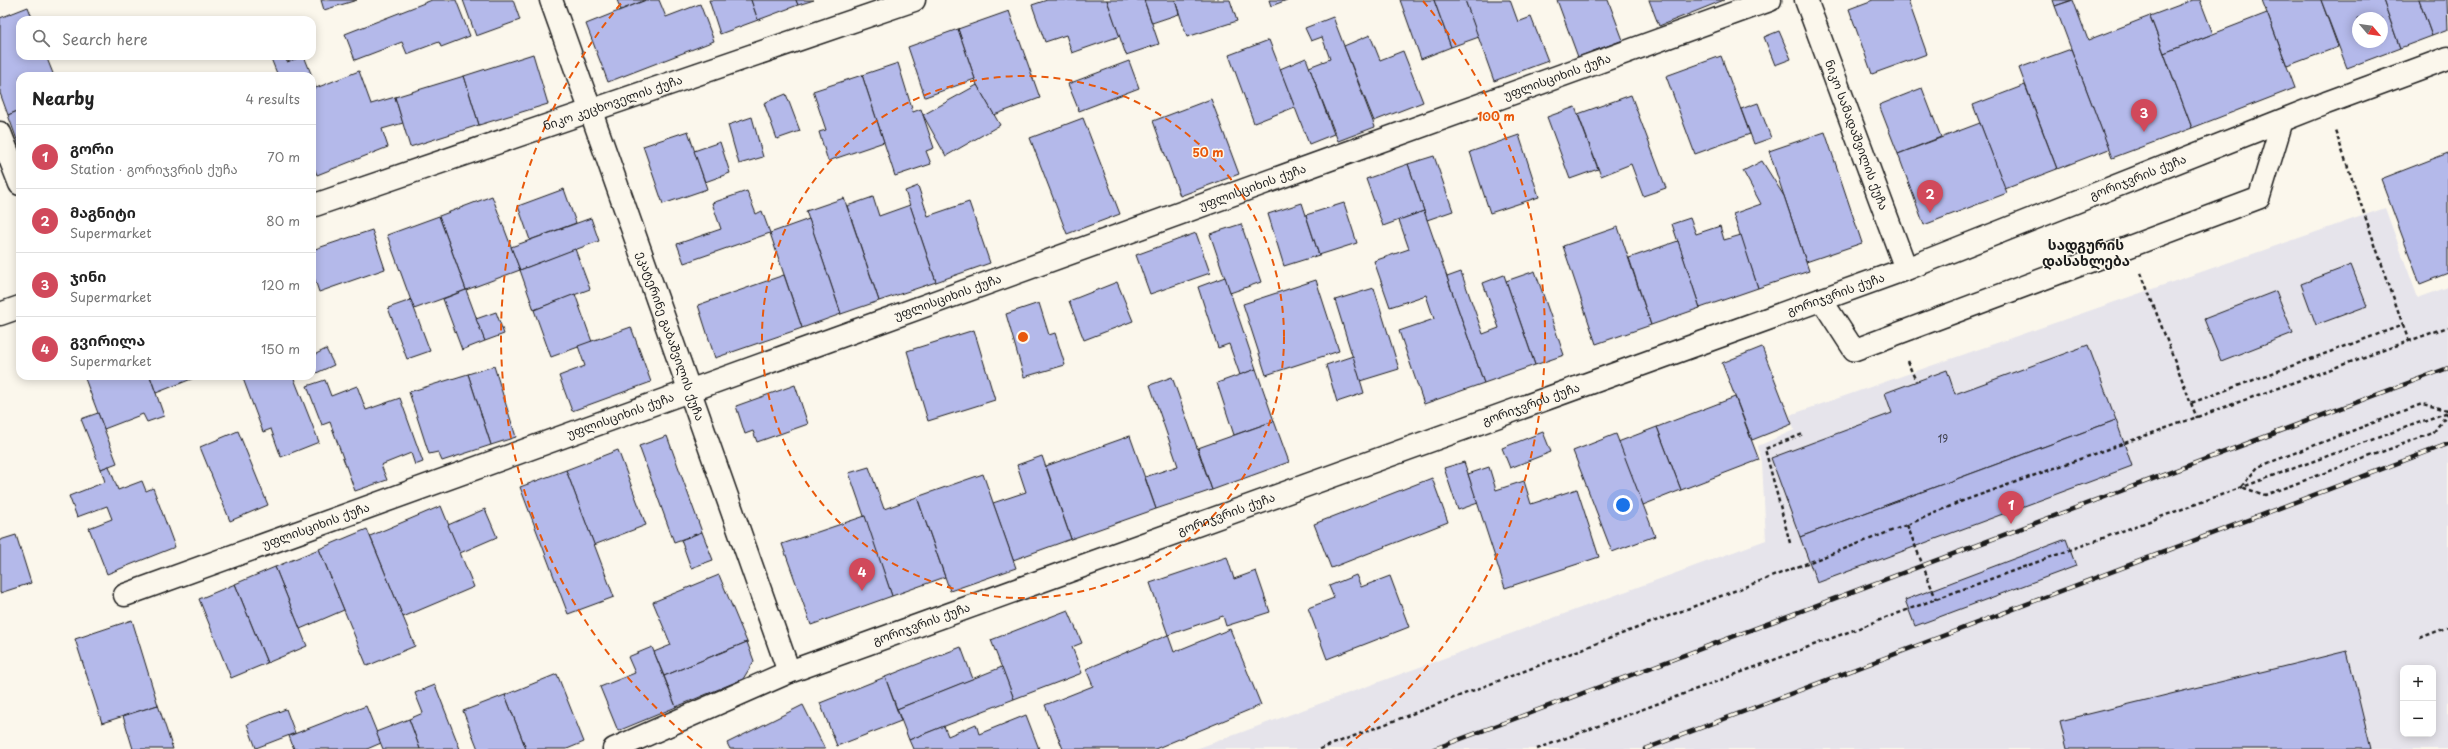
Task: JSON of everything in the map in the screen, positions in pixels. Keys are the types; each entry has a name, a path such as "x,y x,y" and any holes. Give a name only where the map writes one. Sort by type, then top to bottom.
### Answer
{"main road":[{"name":"ეკატერინე გაბაშვილის ქუჩა","path":"551,0 789,672"},
{"name":"ნიკო კეცხოველის ქუჩა","path":"316,205 590,109 914,0"},
{"name":"უფლისციხის ქუჩა","path":"125,595 690,392 1770,0"},
{"name":"ნიკო სამადაშვილის ქუჩა","path":"1806,0 1906,269"},
{"name":"გორიჯვრის ქუჩა","path":"614,749 789,672 1906,269 2326,104 2448,58"},
{"path":"0,133 16,174"},
{"path":"0,314 16,308"}],"lane":[{"path":"1821,299 1854,350 2259,198 2282,122"}],"path":[{"path":"2326,104 2409,342"},
{"path":"2130,246 2197,418"},
{"path":"2191,403 2403,324"},
{"path":"1320,749 1907,525 1960,502 2448,327"},
{"path":"2241,487 2258,467 2422,404 2448,412"},
{"path":"2241,487 2265,495 2433,433 2448,412"},
{"path":"1537,749 1936,599 2448,412"},
{"path":"1790,543 1765,449 1803,434"},
{"path":"1907,525 1936,599"},
{"path":"2420,638 2448,627"}],"shaded area":[{"path":"2385,208 2418,298 2448,287 2448,749 1196,749 1766,540 1762,462 1758,446 1794,430 1790,415"}],"building":[{"path":"321,0 357,0 324,10"},
{"path":"432,0 456,0 470,36 441,47 439,42 407,54 402,42 355,60 345,34"},
{"path":"463,0 513,0 520,20 476,36"},
{"path":"617,0 646,0 621,10"},
{"path":"646,0 659,0 666,17 700,4 714,41 608,82 586,24"},
{"path":"709,0 751,0 758,20 720,34"},
{"path":"751,0 796,0 798,5 758,20"},
{"path":"796,0 814,0 798,5"},
{"path":"1047,0 1107,0 1120,36 1072,53 1066,35 1045,42 1032,5"},
{"path":"1107,0 1144,0 1159,44 1126,55"},
{"path":"1144,0 1175,0 1179,14 1152,23"},
{"path":"1175,0 1230,0 1237,21 1187,37"},
{"path":"1269,0 1287,0 1271,6"},
{"path":"1400,0 1434,0 1451,47 1421,59"},
{"path":"1434,0 1465,0 1479,37 1451,47"},
{"path":"1465,0 1510,0 1518,22 1531,17 1548,61 1494,81"},
{"path":"1557,0 1608,0 1623,40 1578,57"},
{"path":"1649,0 1724,0 1659,26"},
{"path":"1873,0 1908,0 1927,54 1872,74 1849,9"},
{"path":"2053,0 2072,0 2055,6"},
{"path":"2073,0 2088,40 2150,16 2192,128 2112,158 2055,6"},
{"path":"2193,0 2200,0 2213,34 2164,53 2150,16"},
{"path":"2262,0 2321,0 2338,47 2287,66"},
{"path":"2321,0 2383,0 2387,12 2352,12 2352,48 2388,48 2388,14 2400,48 2347,68"},
{"path":"2383,0 2419,0 2432,36 2400,48"},
{"path":"2419,0 2447,0 2448,30 2432,36"},
{"path":"28,7 31,16 16,16 16,60 48,60 52,72 16,72 16,112 8,115 0,93 0,18"},
{"path":"1009,11 1040,98 994,115 977,85 958,29"},
{"path":"2267,13 2295,88 2192,128 2164,53"},
{"path":"1333,17 1375,127 1338,141 1309,67 1330,59 1322,37 1311,41 1305,28"},
{"path":"958,29 975,79 925,97 908,47"},
{"path":"1779,31 1791,59 1775,65 1764,37"},
{"path":"1370,35 1380,60 1403,51 1423,102 1374,121 1344,46"},
{"path":"1269,40 1295,107 1254,123 1229,55"},
{"path":"2071,49 2109,149 2057,169 2019,68"},
{"path":"533,54 548,104 479,125 464,76"},
{"path":"1721,56 1750,134 1695,154 1666,76"},
{"path":"1306,58 1334,134 1309,144 1280,69"},
{"path":"272,60 286,60 287,62 293,60 306,60 310,72 276,72"},
{"path":"1129,61 1139,88 1079,111 1068,84"},
{"path":"898,63 913,112 921,109 934,148 926,151 931,164 895,176 862,75"},
{"path":"359,71 371,104 395,97 403,123 382,129 388,147 317,175 316,88"},
{"path":"862,75 884,142 828,161 819,132 826,130 813,91"},
{"path":"464,76 479,125 410,147 395,97"},
{"path":"977,85 1000,125 946,156 923,115"},
{"path":"2025,85 2057,169 2005,189 1973,105"},
{"path":"1922,88 1941,137 1898,154 1879,105"},
{"path":"786,94 800,131 777,139 764,103"},
{"path":"1631,95 1666,188 1643,196 1631,164 1601,176 1578,114"},
{"path":"1211,99 1239,174 1180,196 1153,121"},
{"path":"1758,103 1771,138 1754,144 1741,109"},
{"path":"1575,107 1598,169 1570,179 1547,117"},
{"path":"16,112 16,137 8,115"},
{"path":"752,117 763,157 739,164 728,125"},
{"path":"1083,118 1120,214 1067,234 1030,138"},
{"path":"1980,123 2007,193 1924,225 1898,154"},
{"path":"688,131 707,189 663,204 643,146"},
{"path":"1825,132 1862,243 1806,262 1769,151"},
{"path":"1519,135 1539,197 1490,213 1470,152"},
{"path":"720,142 730,173 705,182 694,151"},
{"path":"2448,153 2448,273 2420,284 2381,179"},
{"path":"1434,156 1453,211 1427,220 1408,164"},
{"path":"1762,161 1784,196 1809,271 1758,288 1733,214 1761,204 1743,171"},
{"path":"1408,164 1424,211 1383,226 1366,179"},
{"path":"918,186 928,216 969,202 990,263 936,282 905,191"},
{"path":"564,189 576,223 530,240 518,206"},
{"path":"747,191 756,214 762,211 770,233 684,263 677,244 721,229 712,203"},
{"path":"492,196 520,270 466,290 439,216"},
{"path":"873,197 879,216 910,205 936,282 879,301 847,206"},
{"path":"844,198 879,301 841,314 806,211"},
{"path":"1302,203 1319,255 1284,266 1268,214"},
{"path":"1344,203 1357,243 1319,255 1306,215"},
{"path":"1424,211 1484,383 1424,404 1399,331 1434,319 1426,295 1390,307 1374,261 1409,249 1399,220"},
{"path":"439,216 466,290 414,309 387,235"},
{"path":"591,218 599,241 520,270 511,247"},
{"path":"1690,218 1696,234 1720,226 1724,240 1741,235 1758,288 1700,308 1672,224"},
{"path":"809,219 841,314 802,328 770,233"},
{"path":"1241,224 1261,282 1230,293 1210,234"},
{"path":"1618,227 1651,325 1596,344 1563,246"},
{"path":"372,230 385,269 319,292 316,283 316,249"},
{"path":"1196,233 1210,273 1150,294 1136,255"},
{"path":"1678,241 1700,308 1651,325 1629,258"},
{"path":"575,249 590,289 534,310 520,270"},
{"path":"2351,265 2367,306 2316,325 2301,284"},
{"path":"1535,271 1564,355 1535,365 1506,281"},
{"path":"1461,272 1483,334 1499,328 1483,283 1504,275 1535,365 1484,383 1447,277"},
{"path":"784,275 802,328 715,358 698,305"},
{"path":"1225,277 1256,369 1240,375 1229,344 1218,348 1198,287"},
{"path":"1316,280 1339,351 1266,375 1243,304"},
{"path":"1117,282 1133,321 1084,340 1069,301"},
{"path":"1374,288 1399,369 1360,381 1335,300"},
{"path":"466,290 485,341 462,350 443,299"},
{"path":"2276,291 2293,333 2221,361 2204,319"},
{"path":"575,294 592,342 551,357 534,310"},
{"path":"411,300 430,351 407,359 388,308"},
{"path":"1039,303 1049,335 1055,333 1065,365 1024,377 1006,314"},
{"path":"496,312 504,334 485,341 476,319"},
{"path":"631,327 651,382 572,411 559,376 585,366 578,346"},
{"path":"974,330 995,400 928,421 907,351"},
{"path":"2088,345 2116,420 1800,537 1771,458 1892,413 1885,393 1947,370 1955,394"},
{"path":"1762,347 1792,424 1752,440 1722,363"},
{"path":"326,349 334,365 316,373 316,354"},
{"path":"1353,356 1364,393 1337,402 1326,365"},
{"path":"494,366 516,437 491,445 468,374"},
{"path":"1256,369 1274,421 1234,435 1217,383"},
{"path":"468,374 491,445 442,461 438,452 429,454 409,392"},
{"path":"1172,377 1212,490 1156,509 1145,477 1178,466 1150,385"},
{"path":"86,380 151,380 164,416 147,422 143,414 104,429"},
{"path":"151,380 189,380 156,393"},
{"path":"244,380 295,380 319,442 281,457 271,429 263,432"},
{"path":"325,380 331,396 357,386 366,410 400,398 423,462 415,465 411,453 381,465 387,480 355,491 330,422 322,425 307,386"},
{"path":"795,385 808,424 757,442 753,431 745,434 736,406"},
{"path":"1735,397 1759,460 1681,490 1657,427"},
{"path":"98,413 117,463 101,469 81,419"},
{"path":"2116,420 2132,466 1817,583 1800,537"},
{"path":"1274,421 1289,462 1212,490 1198,448"},
{"path":"1657,427 1681,490 1643,505 1618,442"},
{"path":"238,431 268,505 230,521 200,447"},
{"path":"1543,432 1551,452 1510,468 1502,448"},
{"path":"1616,434 1655,536 1612,552 1573,451"},
{"path":"667,436 702,532 674,542 639,446"},
{"path":"1130,436 1156,509 1071,539 1046,466"},
{"path":"618,450 646,525 594,545 566,470"},
{"path":"1042,456 1071,539 1013,560 993,503 1026,492 1017,465"},
{"path":"1464,462 1478,503 1458,510 1444,468"},
{"path":"109,466 118,490 142,481 146,491 153,488 175,547 107,574 89,528 112,519 107,506 77,517 69,496 105,482 101,469"},
{"path":"869,467 884,509 917,497 945,577 892,596 849,473"},
{"path":"1489,467 1496,490 1524,481 1531,504 1577,489 1599,557 1505,588 1468,474"},
{"path":"566,470 614,597 568,614 520,487"},
{"path":"983,474 1016,568 950,591 917,497"},
{"path":"1432,478 1448,522 1331,568 1314,524"},
{"path":"441,506 474,587 403,617 370,536"},
{"path":"485,509 497,537 460,553 448,525"},
{"path":"865,516 892,596 811,625 782,544"},
{"path":"367,529 415,646 367,666 319,549"},
{"path":"702,532 713,560 691,568 681,540"},
{"path":"16,535 31,583 0,593 0,540"},
{"path":"2066,539 2076,566 1915,626 1905,600"},
{"path":"319,549 344,610 300,629 275,567"},
{"path":"1227,557 1234,579 1256,571 1270,612 1226,626 1223,616 1168,635 1150,583"},
{"path":"275,567 307,646 267,663 235,584"},
{"path":"719,575 747,642 664,676 654,652 671,645 653,602"},
{"path":"1356,575 1361,587 1390,576 1409,627 1327,659 1308,608 1334,598 1329,586"},
{"path":"235,584 267,663 231,678 199,599"},
{"path":"1068,610 1082,643 1072,647 1082,673 1014,699 991,640"},
{"path":"132,620 158,705 102,723 75,639"},
{"path":"1230,629 1261,705 1155,749 1063,749 1045,705 1093,686 1086,669 1168,635 1174,652"},
{"path":"747,642 754,661 743,679 676,707 664,676"},
{"path":"652,647 676,707 618,731 600,687 635,673 628,657"},
{"path":"961,647 973,679 897,709 885,677"},
{"path":"2347,651 2371,749 2067,749 2060,721"},
{"path":"1002,667 1014,699 909,740 897,709"},
{"path":"557,674 584,742 567,749 526,749 505,695"},
{"path":"885,677 901,721 837,746 820,703"},
{"path":"435,685 460,749 420,749 409,719 423,713 415,693"},
{"path":"505,695 526,749 478,749 463,711"},
{"path":"158,705 173,749 133,749 123,716"},
{"path":"803,705 825,749 730,749 727,743"},
{"path":"366,706 381,743 367,749 294,749 289,736"},
{"path":"286,709 295,733 256,748 247,724"},
{"path":"1026,715 1039,749 913,749 909,740 944,726 948,736 976,724 979,734"},
{"path":"409,719 420,749 383,749 376,732"}],"railway":[{"path":"1434,749 2448,368"},
{"path":"1645,749 2448,444"}],"place":[{"name":"ჯინი","path":"2144,132"},
{"name":"მაგნიტი","path":"1930,213"},
{"name":"გორი","path":"2011,524"},
{"name":"გვირილა","path":"862,591"}],"district":[{"name":"სადგურის დასახლება","path":"2086,254"}]}
